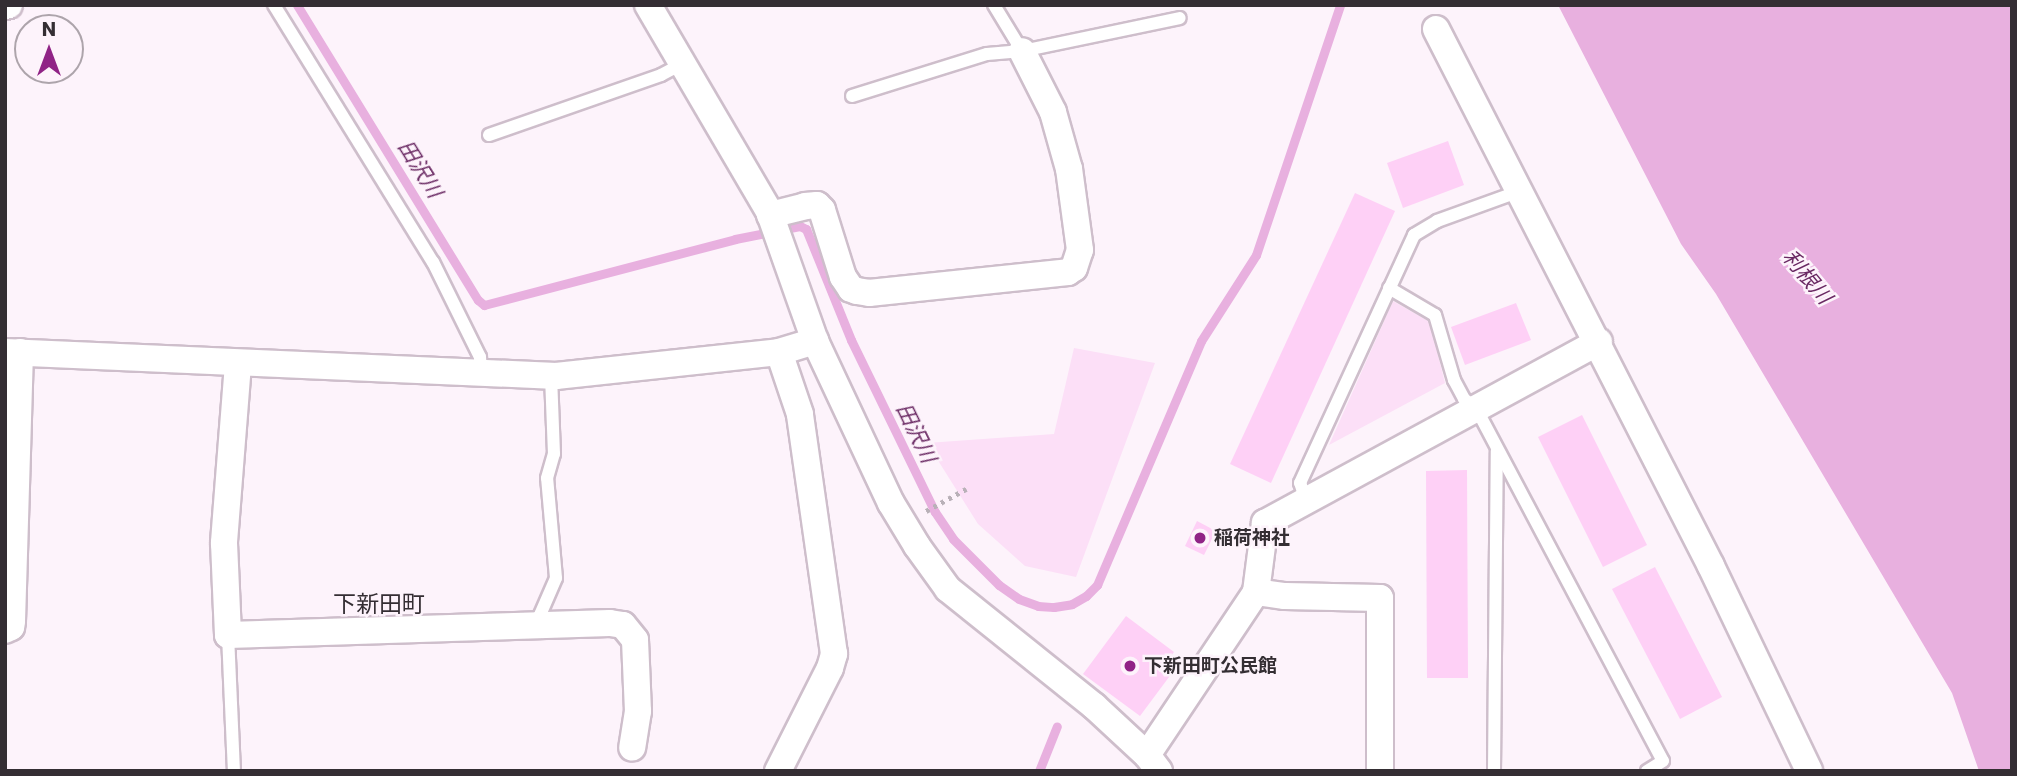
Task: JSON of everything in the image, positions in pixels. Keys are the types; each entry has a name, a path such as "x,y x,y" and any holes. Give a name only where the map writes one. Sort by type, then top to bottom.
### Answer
{"street":[{"path":"648,5 771,215 815,341 891,503 948,589 1094,706 1153,763 1256,592 1265,523 1599,342"},
{"path":"1436,29 1599,342 1711,566 1809,771"},
{"path":"771,215 805,205 817,205 822,209 843,277 851,289 857,291 869,293 1068,272 1074,268 1080,250 1069,169 1062,136 1049,102 1022,51"},
{"path":"5,630 11,627 12,621 12,352 551,376 779,352 815,341"},
{"path":"778,771 830,668 834,654 800,414 779,352"},
{"path":"238,364 225,543 228,635 610,623 623,625 632,633 639,711 632,748"},
{"path":"1256,592 1285,596 1380,598 1380,771"}],"lane":[{"path":"274,5 433,262 480,357 481,374"},
{"path":"994,5 1022,51"},
{"path":"852,96 940,66 987,54 1022,51 1180,18"},
{"path":"489,135 661,75 682,64"},
{"path":"1306,501 1300,483 1414,234 1437,221 1520,191"},
{"path":"1389,288 1435,315 1454,380 1464,399 1476,408 1663,761 1647,771"},
{"path":"540,625 540,615 555,578 547,478 548,466 554,454 551,376"},
{"path":"1494,771 1497,447"},
{"path":"228,635 234,771"}],"path":[{"path":"920,515 965,489"}],"shaded area":[{"path":"1393,301 1430,322 1445,383 1329,445"},
{"path":"1074,348 1155,363 1076,577 1025,566 978,524 927,443 1054,434"}],"water":[{"name":"利根川","path":"1558,5 2012,5 2012,771 1979,771 1952,693 1716,294 1681,244"}],"building":[{"path":"1448,141 1464,185 1403,208 1387,163"},
{"path":"1355,193 1395,211 1271,483 1230,464"},
{"path":"1516,303 1531,340 1465,365 1451,327"},
{"path":"1582,415 1647,545 1603,567 1538,437"},
{"path":"1467,470 1468,678 1427,678 1426,471"},
{"name":"稲荷神社","path":"1197,521 1216,531 1204,555 1185,546"},
{"path":"1655,567 1722,697 1680,719 1612,589"},
{"name":"下新田町公民館","path":"1126,616 1174,652 1166,663 1175,669 1140,716 1083,674"}],"waterway":[{"name":"田沢川","path":"297,5 478,300 484,305 735,239 800,226 806,229 851,340 935,512 953,539 999,585 1019,599 1038,606 1054,607 1072,604 1086,596 1097,585 1201,341 1256,255 1340,5"},
{"name":"田沢川","path":"1039,771 1057,726"}],"place":[{"name":"稲荷神社","path":"1200,538"},
{"name":"下新田町公民館","path":"1130,666"}],"district":[{"name":"下新田町","path":"379,604"}]}
